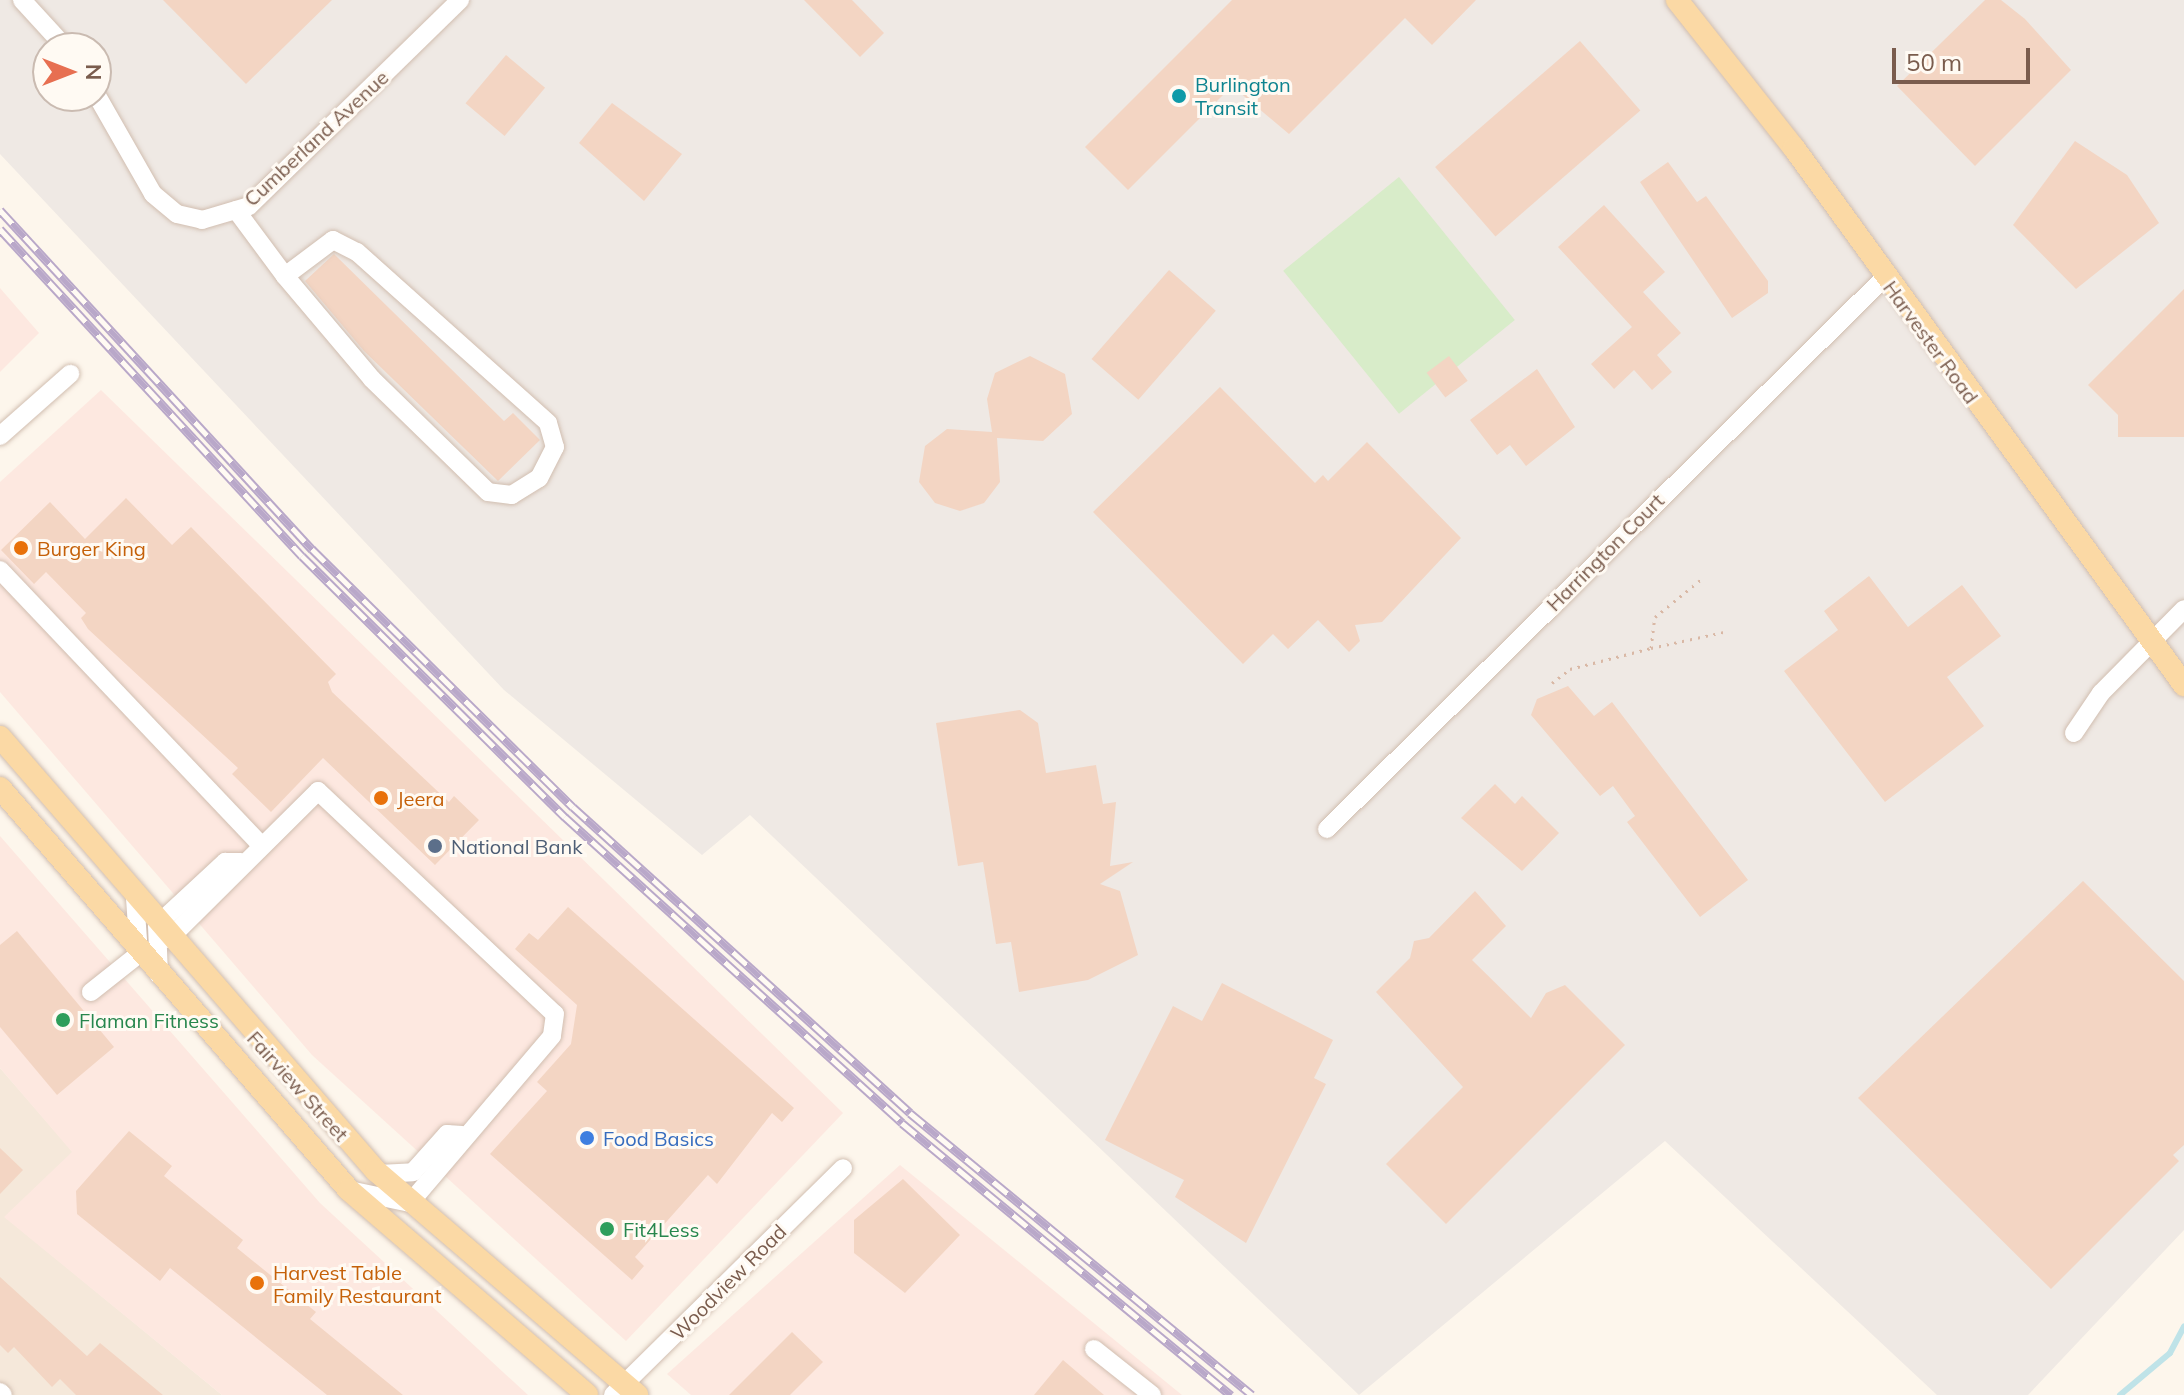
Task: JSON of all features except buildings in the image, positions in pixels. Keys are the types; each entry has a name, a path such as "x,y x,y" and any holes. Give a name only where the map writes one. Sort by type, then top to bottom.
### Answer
{"main road":[{"name":"Harvester Road","path":"1677,0 2184,685"},
{"name":"Fairview Street","path":"3,743 163,932 379,1174 625,1391"},
{"name":"Fairview Street","path":"0,788 139,954 349,1190 587,1395"}],"street":[{"path":"22,0 51,32"},
{"name":"Cumberland Avenue","path":"106,112 153,194 177,214 202,220 249,206 460,0"},
{"path":"236,210 285,276 372,379 488,492 512,495 539,478 555,447 548,423 357,252 333,240 285,276"},
{"name":"Harrington Court","path":"1327,829 1884,278"},
{"path":"0,436 70,374"},
{"path":"0,570 259,843"},
{"path":"2074,733 2152,641 2184,609"},
{"path":"159,977 163,932 318,791 555,1014 552,1036 462,1135 456,1152 410,1203 349,1190"},
{"path":"91,992 139,954 135,898"},
{"path":"379,1174 413,1172 447,1134 462,1135"},
{"name":"Woodview Road","path":"625,1391 843,1168"},
{"path":"1094,1349 1152,1395"}],"path":[{"path":"1651,648 1655,617 1704,577"},
{"path":"1552,683 1570,669 1724,632"}],"shaded area":[{"path":"0,0 2184,0 2184,1230 2028,1395 1937,1395 1665,1141 1359,1395 750,815 702,855 504,690 0,154"},
{"path":"0,288 39,333 0,372"},
{"path":"101,390 843,1113 626,1341 312,1055 0,692 0,482"},
{"path":"0,836 320,1203 528,1395 222,1395 4,1217 72,1152 0,1068"},
{"path":"0,1068 73,1152 5,1217 222,1395 0,1395"},
{"path":"900,1165 1182,1395 691,1395 667,1374"}],"green space":[{"path":"1399,177 1515,320 1399,414 1283,271"}],"waterway":[{"path":"2120,1395 2170,1353 2184,1327"}],"railway":[{"path":"0,210 312,549 573,807 910,1113 1252,1395"},
{"path":"0,229 302,556 565,817 902,1123 1231,1395"}],"place":[{"name":"Burlington Transit","path":"1179,96"},
{"name":"Burger King","path":"21,548"},
{"name":"Jeera","path":"381,798"},
{"name":"National Bank","path":"435,846"},
{"name":"Flaman Fitness","path":"63,1020"},
{"name":"Food Basics","path":"587,1138"},
{"name":"Fit4Less","path":"607,1229"},
{"name":"Harvest Table Family Restaurant","path":"257,1283"}]}
